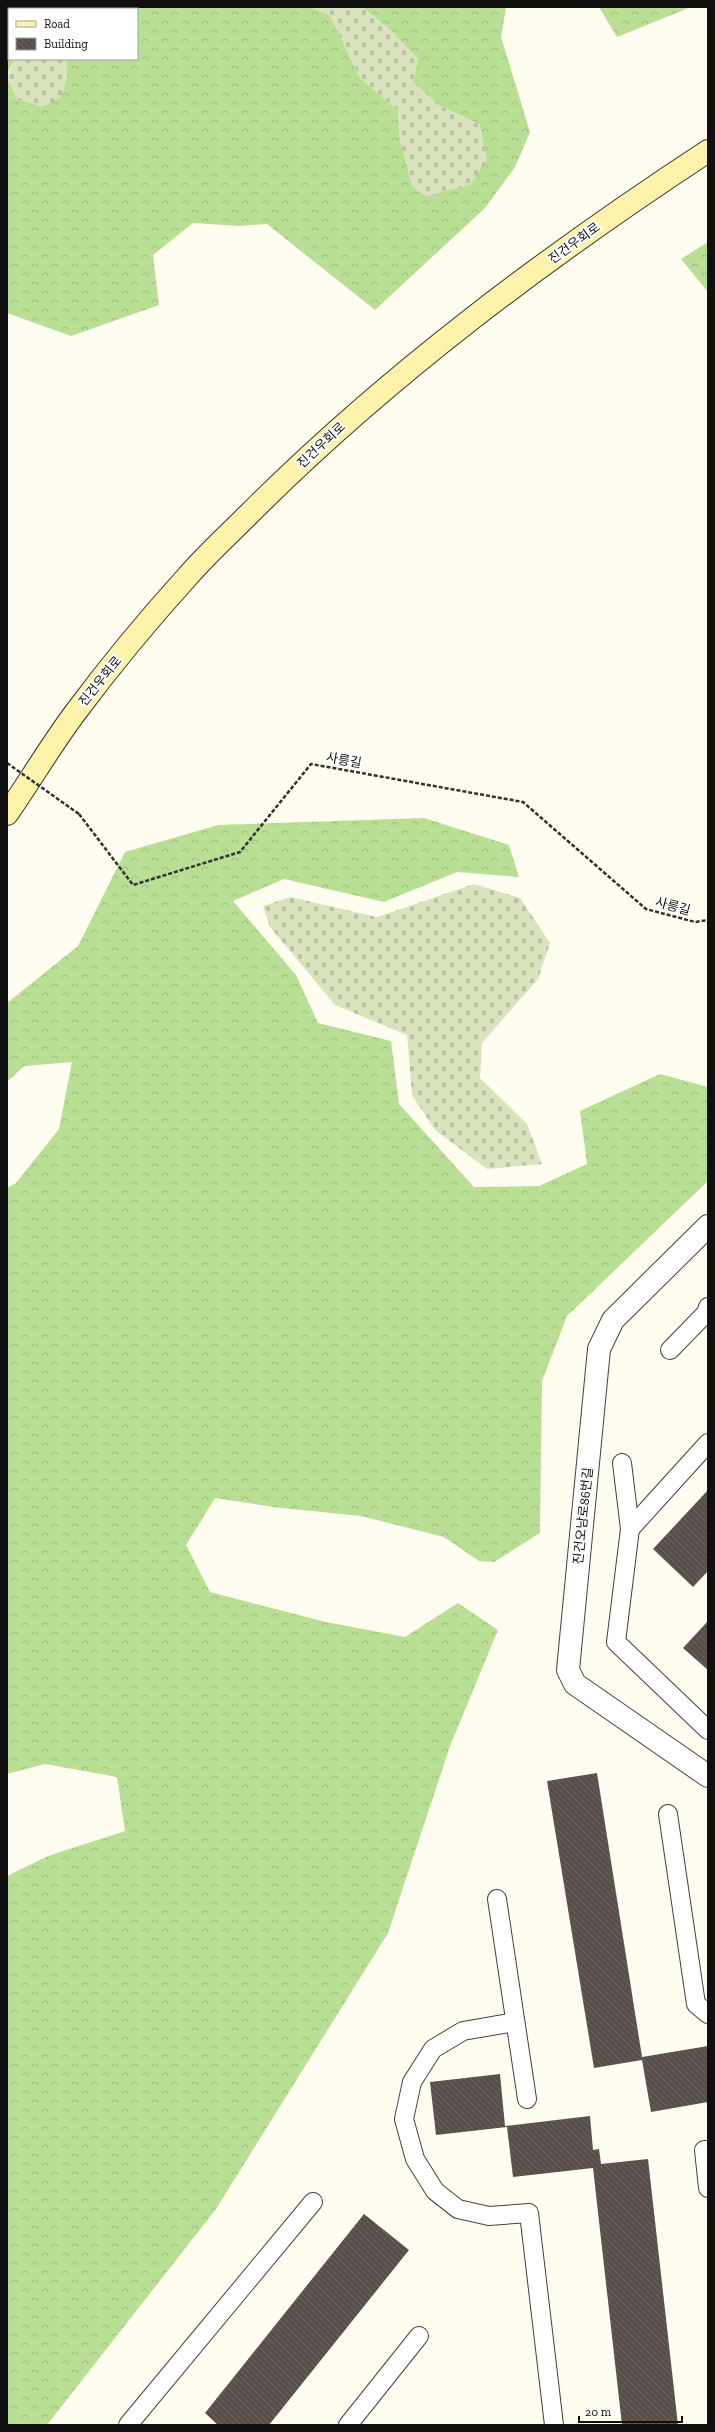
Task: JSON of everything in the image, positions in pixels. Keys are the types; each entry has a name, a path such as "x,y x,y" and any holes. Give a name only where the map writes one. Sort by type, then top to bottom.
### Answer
{"main road":[{"name":"진건우회로","path":"7,814 74,713 148,622 188,575 273,490 350,419 470,321 579,238 708,151"}],"street":[{"name":"진건오남로86번길","path":"708,1226 613,1320 599,1349 568,1670 575,1684 708,1776"}],"lane":[{"path":"670,1350 707,1312"},
{"path":"630,1529 708,1443"},
{"path":"622,1463 630,1529 616,1642 708,1730"},
{"path":"668,1814 696,2004 708,2014"},
{"path":"497,1899 526,2099"},
{"path":"515,2022 464,2031 433,2049 412,2082 404,2119 415,2159 435,2191 446,2200 458,2209 489,2216 529,2213 554,2425"},
{"path":"708,2150 704,2150 708,2188"},
{"path":"128,2425 313,2202"},
{"path":"348,2425 419,2336"}],"path":[{"name":"사릉길","path":"7,763 79,814 133,885 240,852 311,764 523,802 646,909 695,922 708,920"}],"green space":[{"path":"7,7 310,7 330,15 360,78 398,110 400,139 413,187 427,196 480,125 438,105 413,82 418,59 388,28 362,7 506,7 501,37 530,132 515,167 485,208 375,310 267,224 239,226 193,223 153,255 159,305 71,336 7,313 7,77 17,99 67,79 66,60 138,60 138,8 8,8 8,60 14,60 7,74"},
{"path":"310,7 362,7 388,28 418,59 413,82 438,105 480,125 487,159 470,185 427,196 413,187 400,139 398,110 360,78 330,15"},
{"path":"599,7 691,7 617,37"},
{"path":"15,60 66,60 67,79 61,97 42,107 17,99 7,77"},
{"path":"708,242 708,292 681,259"},
{"path":"424,818 509,845 519,877 457,872 384,902 284,879 233,901 296,975 318,1023 391,1041 399,1104 474,1187 539,1186 587,1164 580,1111 660,1074 708,1087 708,1181 567,1316 542,1381 540,1533 494,1562 479,1561 444,1537 361,1516 281,1508 215,1498 186,1545 210,1592 326,1622 405,1637 458,1603 498,1630 450,1746 388,1933 216,2209 47,2425 7,2425 7,1876 48,1856 125,1831 117,1777 45,1764 7,1774 7,1188 16,1183 59,1129 72,1062 24,1066 7,1082 7,1003 78,946 125,852 218,825"},
{"path":"474,884 520,898 550,943 538,979 482,1043 480,1078 527,1124 542,1164 487,1169 435,1130 412,1095 407,1035 335,1005 270,927 263,906 290,897 377,917"}],"building":[{"path":"708,1490 708,1571 693,1587 653,1549"},
{"path":"708,1621 708,1670 683,1648"},
{"path":"597,1773 642,2057 708,2046 708,2102 651,2112 642,2060 594,2068 547,1781"},
{"path":"500,2074 505,2126 590,2116 593,2150 599,2149 601,2164 648,2159 678,2425 622,2425 593,2168 513,2177 507,2127 436,2135 430,2082"},
{"path":"364,2214 409,2250 269,2425 218,2425 205,2413"}]}
